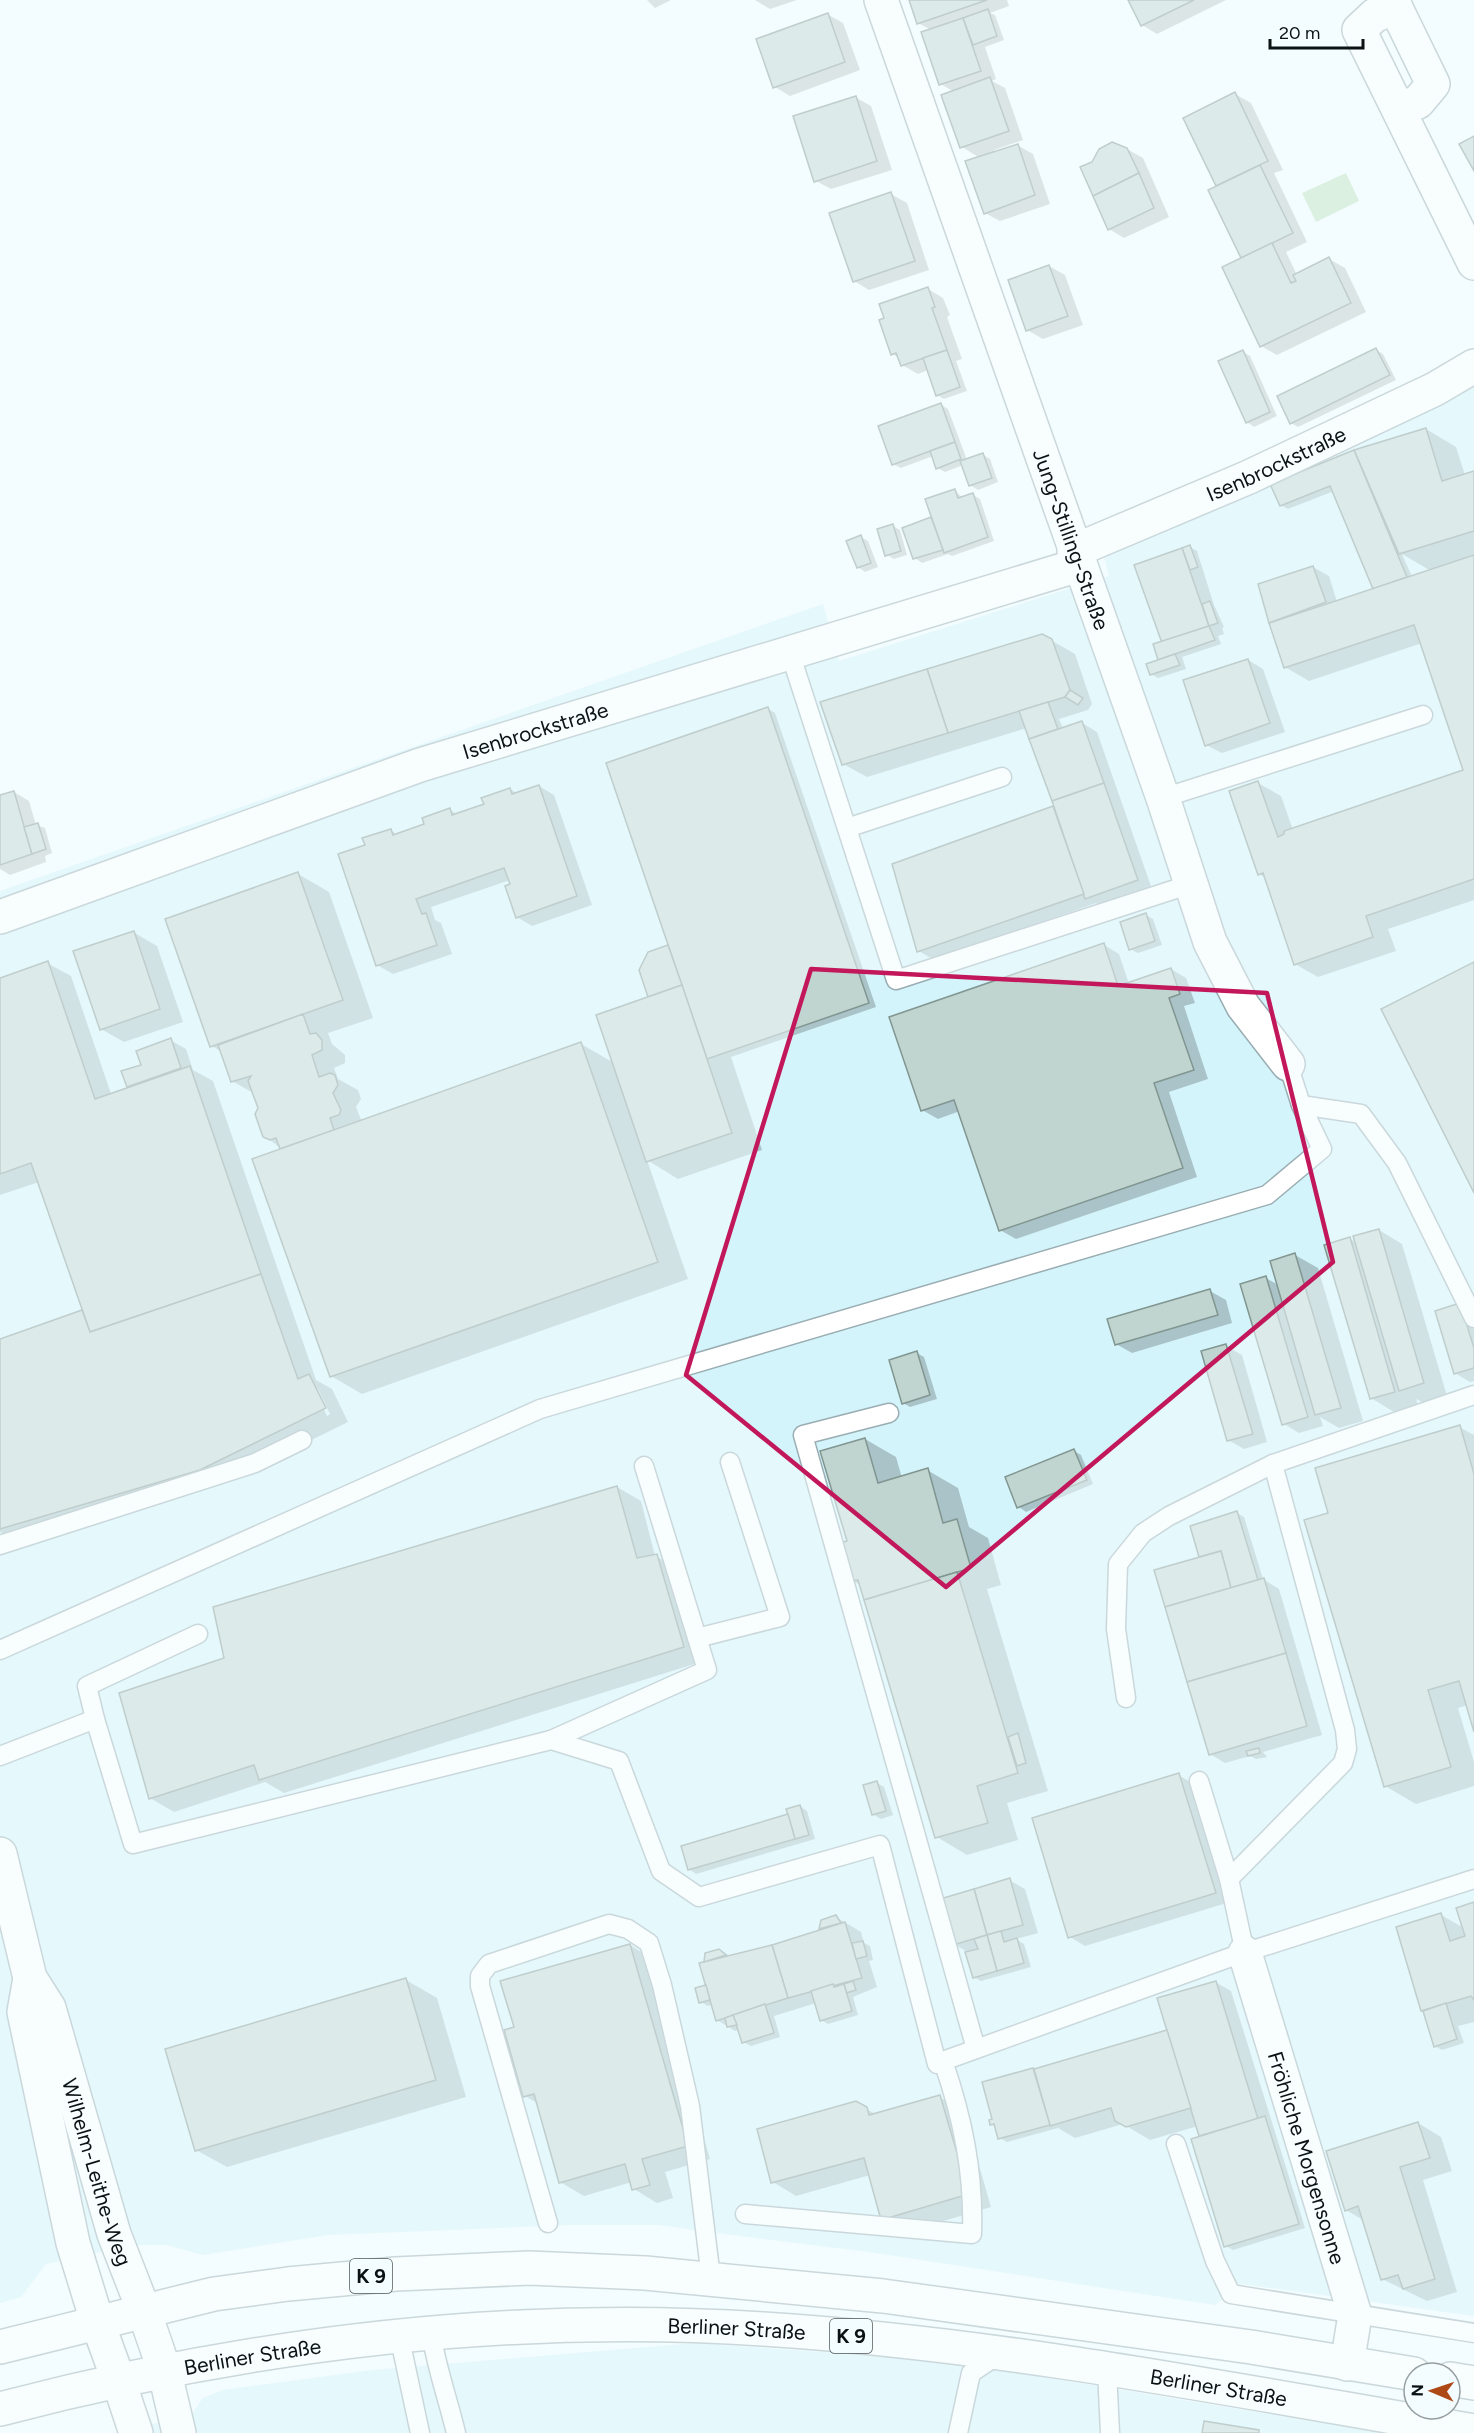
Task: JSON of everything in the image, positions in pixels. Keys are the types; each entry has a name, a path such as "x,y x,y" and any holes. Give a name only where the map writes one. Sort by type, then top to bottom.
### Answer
{"street":[{"name":"Jung-Stilling-Straße","path":"881,0 1163,798 1210,942 1243,1006 1288,1064"},
{"path":"1399,109 1418,102 1433,84 1394,4 1375,15 1359,30 1474,264"},
{"name":"Isenbrockstraße","path":"0,917 420,765 790,653 1077,558 1436,389 1474,366"},
{"name":"Wilhelm-Leithe-Weg","path":"0,1854 30,1978 49,2008 114,2234 164,2369 179,2433"},
{"name":"Fröhliche Morgensonne","path":"1245,1953 1355,2315 1347,2364"},
{"name":"Wilhelm-Leithe-Weg","path":"30,1978 24,2012 73,2243 136,2433"},
{"name":"Berliner Straße","path":"0,2347 97,2321 214,2294 288,2284 396,2274 529,2268 711,2278 894,2297 1251,2347 1402,2372"},
{"name":"Berliner Straße","path":"0,2409 164,2369 296,2347 431,2332 531,2326 728,2327 880,2339 1002,2353 1474,2431"}],"lane":[{"path":"790,653 896,980 1191,884"},
{"path":"1163,798 1423,715"},
{"path":"847,828 1002,777"},
{"path":"0,1650 540,1409 1267,1195 1322,1149 1301,1105 1288,1064"},
{"path":"1301,1105 1361,1114 1397,1163 1474,1318"},
{"path":"1126,1698 1116,1629 1118,1564 1143,1533 1273,1464 1474,1395"},
{"path":"889,1413 803,1435 976,2049"},
{"path":"0,1545 255,1462 302,1440"},
{"path":"697,1638 780,1617 730,1462"},
{"path":"1229,1879 1343,1763 1347,1749 1345,1730 1273,1464"},
{"path":"198,1634 87,1686 133,1844 551,1740 707,1670 644,1466"},
{"path":"0,1756 95,1719"},
{"path":"551,1740 619,1761 661,1871 699,1897 880,1845 938,2066 965,2136 973,2193 972,2234 746,2214"},
{"name":"Fröhliche Morgensonne","path":"1199,1781 1229,1879 1245,1953"},
{"path":"938,2066 976,2049 1245,1953 1474,1879"},
{"path":"548,2223 480,1986 480,1976 489,1964 609,1924 628,1929 649,1943 662,1985 690,2106 711,2278"},
{"path":"1176,2144 1215,2261 1231,2294 1474,2333"},
{"path":"431,2332 436,2366 444,2384 456,2433"},
{"path":"399,2336 420,2433"},
{"path":"958,2433 971,2373 1002,2353"},
{"path":"1107,2370 1110,2433"}],"highlighted area":[{"path":"811,969 1267,993 1333,1262 946,1587 686,1375"}],"shaded area":[{"path":"1474,385 1474,2316 1242,2284 1215,2305 869,2252 659,2225 569,2225 328,2235 203,2255 167,2245 132,2245 46,2264 21,2297 0,2303 0,891 823,604 839,661 1109,576 1103,552 1461,394"},
{"path":"695,2343 946,2361 1384,2433 113,2433 191,2415 203,2398 223,2390 373,2370"}],"green space":[{"path":"1346,173 1359,201 1316,222 1302,193"}],"building":[{"path":"909,0 987,0 917,24"},
{"path":"1128,0 1194,0 1141,26"},
{"path":"988,9 997,36 973,45 963,18"},
{"path":"828,13 845,62 773,88 756,39"},
{"path":"963,18 981,71 939,85 921,32"},
{"path":"990,77 1009,131 960,148 941,95"},
{"path":"1235,92 1268,161 1216,186 1183,118"},
{"path":"856,96 877,161 814,182 793,116"},
{"path":"1474,136 1474,171 1459,144"},
{"path":"1112,142 1127,148 1139,173 1093,196 1080,167 1092,162 1099,149"},
{"path":"1018,144 1035,195 984,214 965,161"},
{"path":"1260,165 1293,233 1241,258 1208,190"},
{"path":"1139,173 1154,208 1108,230 1093,196"},
{"path":"891,192 915,261 853,282 829,213"},
{"path":"1272,243 1291,283 1296,281 1293,275 1329,257 1351,303 1260,347 1222,267"},
{"path":"1049,265 1068,316 1026,331 1008,280"},
{"path":"928,287 935,307 932,308 947,350 901,366 896,353 891,355 879,320 884,318 879,304"},
{"path":"1376,348 1390,375 1290,424 1277,396"},
{"path":"947,350 960,387 936,396 923,358"},
{"path":"1243,350 1270,412 1246,423 1218,361"},
{"path":"941,403 955,442 892,465 878,426"},
{"path":"1426,428 1442,481 1474,471 1474,531 1399,554 1354,450"},
{"path":"955,442 961,459 936,469 930,451"},
{"path":"1354,450 1407,577 1373,589 1330,486 1280,506 1270,484"},
{"path":"983,453 992,478 969,486 960,461"},
{"path":"955,489 958,498 973,493 988,537 944,553 925,499"},
{"path":"931,517 943,550 913,559 902,528"},
{"path":"893,524 901,551 885,556 877,529"},
{"path":"861,535 871,563 857,568 846,541"},
{"path":"1190,545 1198,567 1190,570 1182,548"},
{"path":"1182,548 1209,626 1162,643 1134,565"},
{"path":"1474,555 1474,879 1366,916 1373,937 1294,965 1263,873 1258,875 1229,791 1258,781 1278,837 1284,834 1284,831 1463,770 1414,625 1284,668 1269,623"},
{"path":"1313,566 1326,602 1269,623 1258,584"},
{"path":"1210,601 1218,623 1209,626 1202,604"},
{"path":"1209,626 1215,640 1158,660 1153,644"},
{"path":"1042,634 1052,639 1070,690 1065,697 948,733 927,669"},
{"path":"1175,654 1180,665 1150,675 1146,664"},
{"path":"1248,659 1270,723 1205,746 1183,680"},
{"path":"927,669 948,733 842,765 820,702"},
{"path":"1070,690 1083,698 1078,705 1065,697"},
{"path":"1048,702 1058,729 1029,739 1019,711"},
{"path":"768,707 869,1003 707,1059 606,763"},
{"path":"1082,721 1104,783 1052,801 1029,739"},
{"path":"1104,783 1138,880 1085,899 1052,801"},
{"path":"539,785 577,896 516,918 505,886 510,884 504,868 416,899 422,914 426,913 437,945 376,966 338,854 365,845 362,838 391,829 393,835 424,824 422,818 450,808 452,815 484,804 481,798 510,788 512,794"},
{"path":"14,791 32,854 0,865 0,795"},
{"path":"1053,806 1084,894 917,952 892,864"},
{"path":"38,823 46,849 32,854 24,827"},
{"path":"298,872 343,1000 210,1047 165,919"},
{"path":"1146,913 1155,941 1129,950 1120,922"},
{"path":"134,931 160,1009 100,1030 73,951"},
{"path":"1104,943 1118,986 1171,968 1180,994 1169,998 1194,1070 1154,1083 1183,1168 999,1231 954,1100 921,1111 889,1017"},
{"path":"668,945 682,985 648,997 639,970 648,952"},
{"path":"48,961 95,1099 190,1066 261,1274 90,1332 31,1163 0,1174 0,978"},
{"path":"1474,962 1474,1193 1381,1009"},
{"path":"682,985 732,1133 646,1162 596,1015"},
{"path":"303,1014 310,1034 316,1033 322,1040 322,1050 312,1055 319,1077 330,1073 335,1075 338,1085 333,1093 341,1110 339,1115 330,1118 334,1130 280,1149 276,1138 270,1140 263,1137 255,1114 258,1108 248,1081 251,1076 231,1082 218,1045"},
{"path":"171,1038 181,1068 127,1087 121,1071 141,1065 136,1051"},
{"path":"581,1042 658,1262 330,1377 252,1159"},
{"path":"1379,1229 1424,1383 1399,1391 1353,1236"},
{"path":"1350,1237 1395,1392 1370,1399 1324,1245"},
{"path":"1295,1253 1341,1408 1315,1415 1270,1261"},
{"path":"261,1274 298,1379 309,1374 326,1408 200,1470 0,1529 0,1339 82,1310 90,1332"},
{"path":"1266,1276 1308,1417 1282,1425 1240,1284"},
{"path":"1210,1289 1218,1315 1115,1345 1107,1319"},
{"path":"1460,1303 1474,1348 1474,1368 1454,1374 1435,1311"},
{"path":"1226,1344 1253,1434 1227,1441 1201,1351"},
{"path":"917,1351 930,1395 902,1404 889,1360"},
{"path":"1460,1425 1474,1474 1474,1732 1459,1681 1428,1690 1451,1767 1384,1787 1304,1520 1328,1513 1315,1468"},
{"path":"865,1438 878,1483 928,1468 943,1523 957,1519 971,1568 864,1600 858,1580 852,1581 840,1543 847,1541 820,1451"},
{"path":"1074,1449 1087,1480 1017,1508 1005,1477"},
{"path":"617,1486 637,1558 657,1554 684,1647 259,1780 254,1765 149,1799 119,1693 224,1658 213,1607"},
{"path":"1237,1511 1258,1580 1231,1588 1221,1551 1199,1557 1190,1526"},
{"path":"1221,1551 1231,1588 1165,1607 1154,1570"},
{"path":"957,1572 1018,1773 977,1786 988,1823 935,1838 864,1600"},
{"path":"1264,1578 1286,1653 1187,1682 1165,1607"},
{"path":"1286,1653 1307,1726 1209,1755 1187,1682"},
{"path":"1018,1733 1026,1763 1017,1766 1008,1737"},
{"path":"1259,1748 1260,1753 1248,1756 1246,1751"},
{"path":"1179,1773 1216,1893 1068,1938 1032,1818"},
{"path":"877,1781 886,1811 872,1815 863,1785"},
{"path":"800,1805 809,1835 795,1839 786,1809"},
{"path":"788,1814 795,1839 688,1870 681,1846"},
{"path":"1010,1878 1023,1925 987,1935 974,1889"},
{"path":"974,1889 987,1935 953,1945 940,1899"},
{"path":"1474,1902 1474,2000 1471,1996 1421,2011 1396,1927 1441,1913 1450,1941 1465,1936 1456,1908"},
{"path":"836,1915 841,1923 819,1929 821,1920"},
{"path":"845,1922 862,1978 788,1998 772,1945"},
{"path":"1001,1931 1004,1942 1017,1938 1024,1963 997,1971 987,1935"},
{"path":"987,1935 997,1971 973,1978 965,1952 978,1949 974,1939"},
{"path":"863,1941 867,1956 856,1959 852,1943"},
{"path":"630,1944 688,2146 642,2159 650,2185 632,2190 625,2164 559,2183 534,2094 523,2097 504,2030 514,2027 500,1981"},
{"path":"772,1945 788,1998 716,2021 699,1963"},
{"path":"719,1949 726,1955 704,1962 705,1953"},
{"path":"406,1978 436,2080 195,2151 165,2049"},
{"path":"853,1981 856,1990 846,1993 844,1984"},
{"path":"1216,1981 1258,2119 1199,2136 1157,1998"},
{"path":"833,1984 834,1987 844,1984 852,2011 820,2021 811,1991"},
{"path":"706,1985 710,2000 699,2003 695,1988"},
{"path":"1446,2003 1457,2039 1434,2047 1423,2011"},
{"path":"765,2004 774,2033 742,2043 733,2015"},
{"path":"733,2015 737,2025 727,2027 725,2018"},
{"path":"1167,2030 1191,2108 1126,2127 1115,2121 1111,2108 1050,2126 1034,2069"},
{"path":"1033,2068 1050,2125 998,2139 994,2124 990,2125 989,2120 992,2119 982,2082"},
{"path":"940,2095 969,2194 881,2220 864,2158 771,2183 757,2129 856,2101 867,2107 869,2115"},
{"path":"1265,2116 1299,2224 1224,2247 1191,2139"},
{"path":"1418,2122 1430,2158 1400,2167 1435,2279 1403,2289 1398,2275 1381,2280 1358,2206 1345,2211 1326,2151"},
{"path":"1204,2421 1259,2430 1259,2433 1202,2433"}]}
